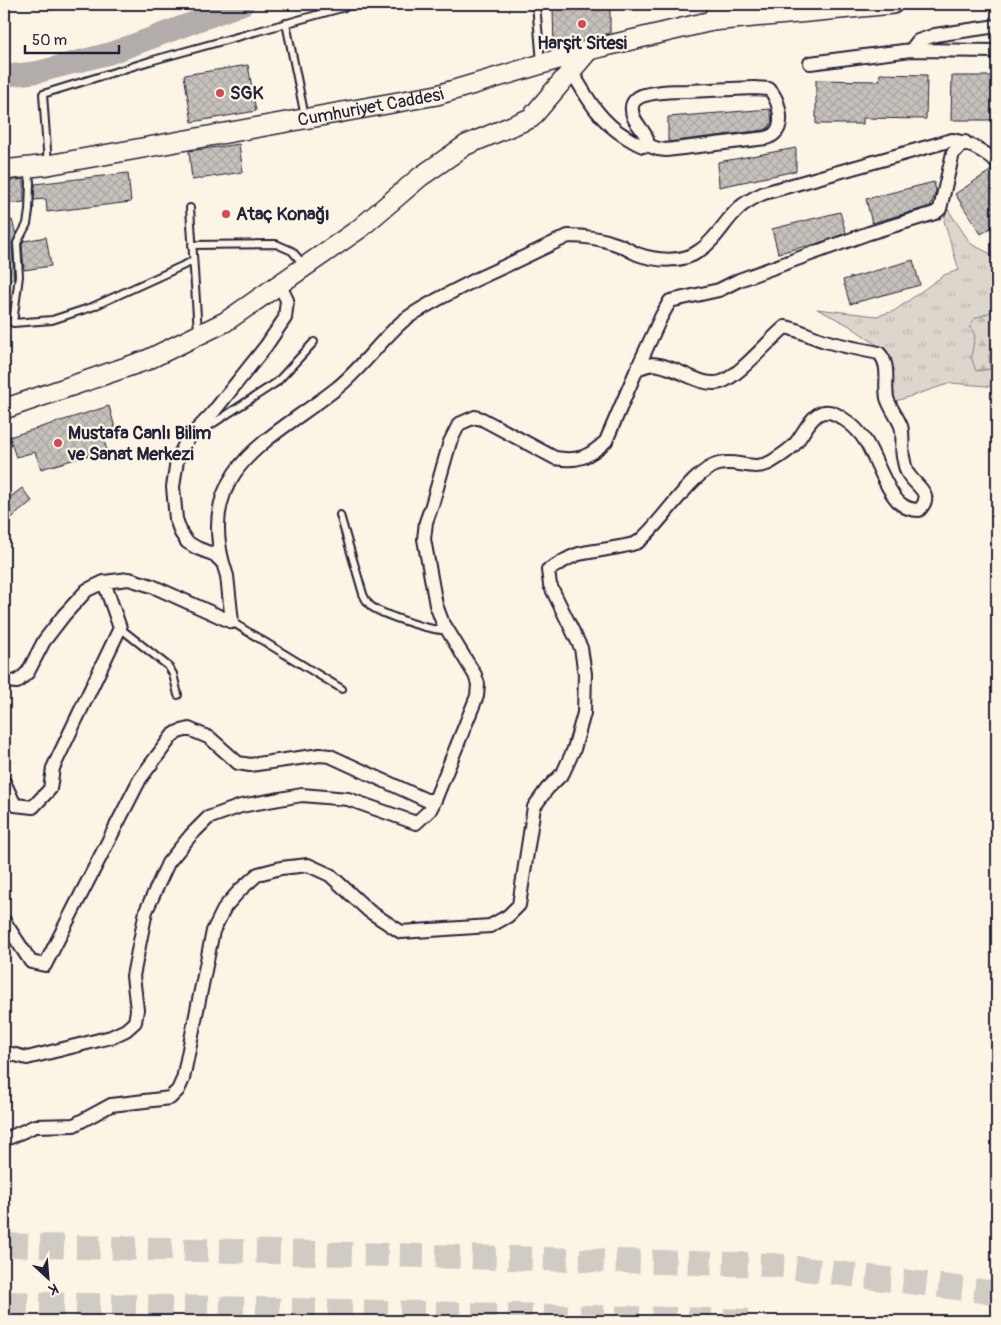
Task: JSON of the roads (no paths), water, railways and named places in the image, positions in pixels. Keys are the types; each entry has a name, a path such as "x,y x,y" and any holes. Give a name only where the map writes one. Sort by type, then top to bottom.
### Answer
{"main road":[{"path":"712,21 721,4"},
{"name":"Cumhuriyet Caddesi","path":"4,170 48,165 437,95 589,50 712,21 893,4"},
{"path":"4,409 147,360 225,322 359,229 420,176 466,145 531,118 589,50"}],"street":[{"path":"911,50 918,41 935,35 997,26"},
{"path":"810,62 911,50 997,51"},
{"path":"571,70 589,101 608,125 640,145 666,150 766,138 775,134 778,127 780,117 778,104 774,94 769,89 754,88 660,92 643,95 634,101 632,114 647,136 647,145"},
{"path":"232,622 227,576 217,543 218,512 222,497 242,462 260,446 337,388 352,375 374,349 403,322 427,304 568,236 588,236 618,244 637,254 654,258 678,259 691,257 711,241 738,209 749,200 764,193 942,142 952,140 965,142 978,148 997,162"},
{"path":"4,1052 27,1058 112,1037 126,1030 135,1022 137,1010 133,976 146,911 168,863 208,818 241,806 302,795 348,799 416,823 430,810 477,696 478,684 475,675 442,621 436,605 424,539 425,528 450,442 459,424 475,417 482,419 555,458 577,460 597,449 606,441 663,312 670,301 719,290 739,280 869,233 935,213 940,209 952,153 965,142"},
{"path":"223,563 215,555 187,542 181,533 176,519 173,487 177,460 187,440 211,415 254,362 285,318 287,300 278,284"},
{"path":"4,1140 35,1126 74,1125 111,1105 170,1098 178,1090 183,1079 213,931 225,907 258,874 281,868 308,865 330,875 369,911 401,932 490,926 508,916 518,905 534,807 563,773 574,749 584,714 585,674 581,648 550,585 548,570 577,555 637,543 696,478 706,470 719,464 752,467 769,464 795,444 808,424 815,416 822,412 833,412 855,428 865,440 894,495 901,504 912,510 919,510 925,505 926,497 923,491 907,472 902,445 901,424 889,404 885,386 886,365 880,353 824,340 808,335 796,328 785,327 734,374 721,382 710,383 659,364 650,364 637,369"},
{"path":"4,681 17,682 28,672 44,641 64,615 88,590 104,582 130,579 152,586 232,622"},
{"path":"4,782 15,805 33,807 50,789 53,768 120,628 104,582"},
{"path":"4,921 31,962 45,964 140,779 172,736 184,730 189,729 210,738 238,763 250,765 320,755 330,756 426,800 435,800"}],"lane":[{"path":"48,165 43,94 150,61 356,4"},
{"path":"536,4 541,64"},
{"path":"286,23 306,118"},
{"path":"28,168 30,182 29,211 27,224 17,242 19,276 13,323 52,320 92,307 193,261"},
{"path":"190,208 198,335"},
{"path":"192,245 276,244 292,251 305,266"},
{"path":"187,440 267,390 277,382 314,342"},
{"path":"340,516 362,594 369,604 378,610 430,629 447,630"},
{"path":"232,622 342,689"},
{"path":"120,628 168,666 173,674 178,695"}],"waterway":[{"path":"4,76 38,72 111,53 243,4"}],"tunnel":[{"path":"4,1245 773,1265 997,1293"},
{"path":"4,1303 758,1321"}],"place":[{"name":"Harşit Sitesi","path":"582,24"},
{"name":"SGK","path":"220,93"},
{"name":"Ataç Konağı","path":"226,214"},
{"name":"Mustafa Canlı Bilim ve Sanat Merkezi","path":"58,443"}]}
